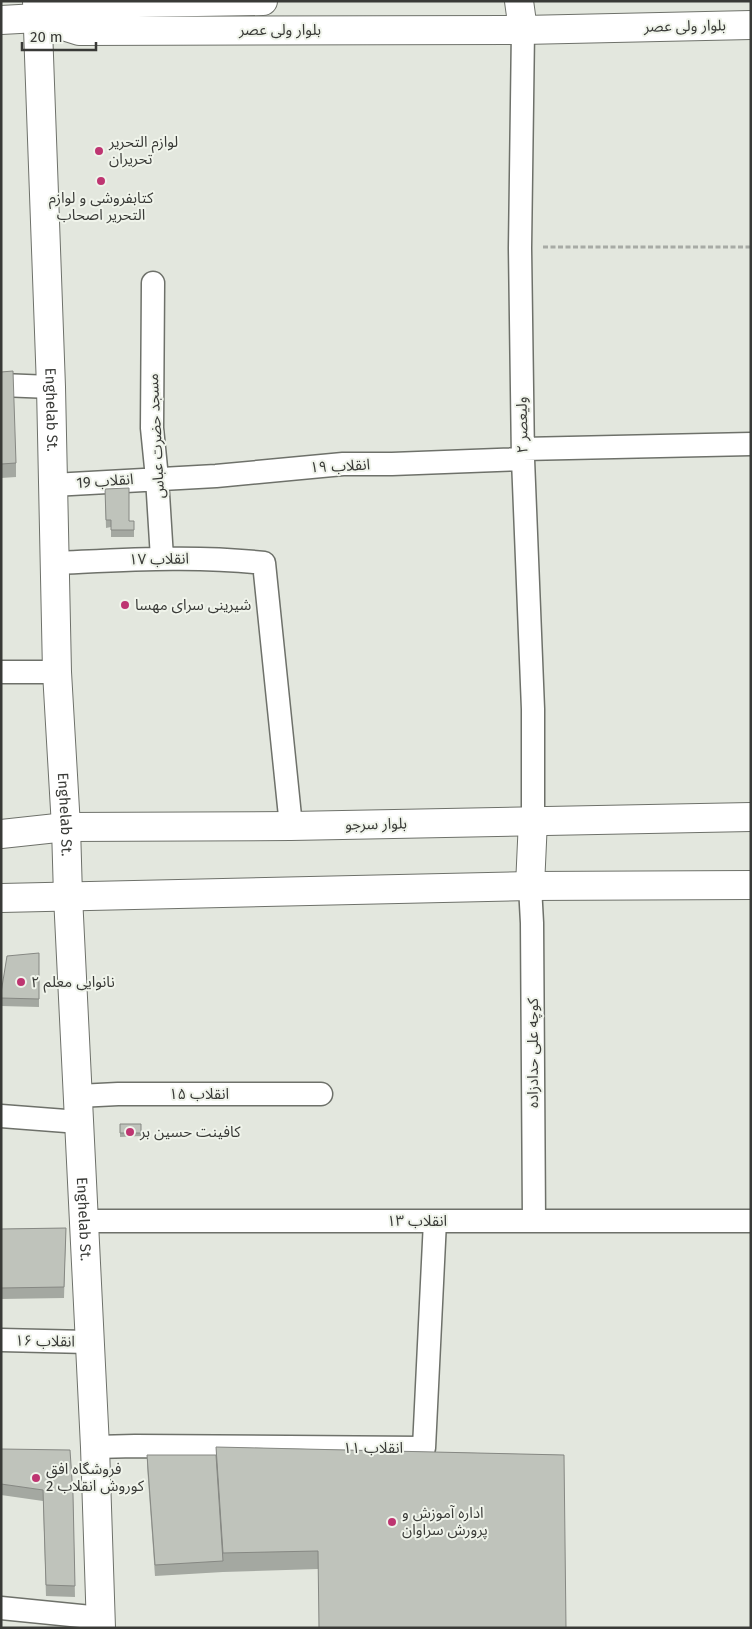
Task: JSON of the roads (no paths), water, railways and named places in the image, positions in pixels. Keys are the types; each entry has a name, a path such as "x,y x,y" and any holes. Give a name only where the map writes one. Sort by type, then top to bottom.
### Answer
{"street":[{"name":"بلوار ولی عصر","path":"38,10 79,4 263,1"},
{"path":"519,1 523,30"},
{"name":"بلوار ولی عصر","path":"38,10 79,31 523,30 751,25"},
{"path":"1,20 38,10"},
{"name":"Enghelab St.","path":"38,10 57,672 66,827 88,1342 95,1447 101,1623"},
{"name":"ولیعصر ۲","path":"523,30 520,248 523,454 533,709 533,820"},
{"name":"مسجد حضرت عباس","path":"152,283 152,428 162,558"},
{"path":"1,385 50,387"},
{"name":"انقلاب ۱۹","path":"157,478 216,476 343,464 392,464 523,454 751,444"},
{"name":"انقلاب 19","path":"53,484 157,478"},
{"name":"انقلاب ۱۷","path":"55,563 162,558 230,559 264,563 291,826"},
{"path":"1,672 57,672"},
{"name":"بلوار سرجو","path":"1,834 66,827 291,826 751,816"},
{"path":"530,886 533,820"},
{"path":"1,898 530,886 751,885"},
{"name":"کوچه علی حدادزاده","path":"530,886 534,1221"},
{"name":"انقلاب ۱۵","path":"1,1116 78,1109 118,1094 321,1094"},
{"name":"انقلاب ۱۳","path":"84,1221 751,1221"},
{"name":"انقلاب ۱۱","path":"95,1447 424,1448 435,1221"},
{"name":"انقلاب ۱۶","path":"1,1340 88,1342"},
{"path":"1,1608 101,1623"}],"place":[{"name":"لوازم التحریر تحریران","path":"99,151"},
{"name":"کتابفروشی و لوازم التحریر اصحاب","path":"101,181"},
{"name":"شیرینی سرای مهسا","path":"125,605"},
{"name":"نانوایی معلم ۲","path":"21,982"},
{"name":"کافینت حسین بر","path":"130,1132"},
{"name":"فروشگاه افق کوروش انقلاب 2","path":"36,1478"},
{"name":"اداره آموزش و پرورش سراوان","path":"392,1522"}]}
